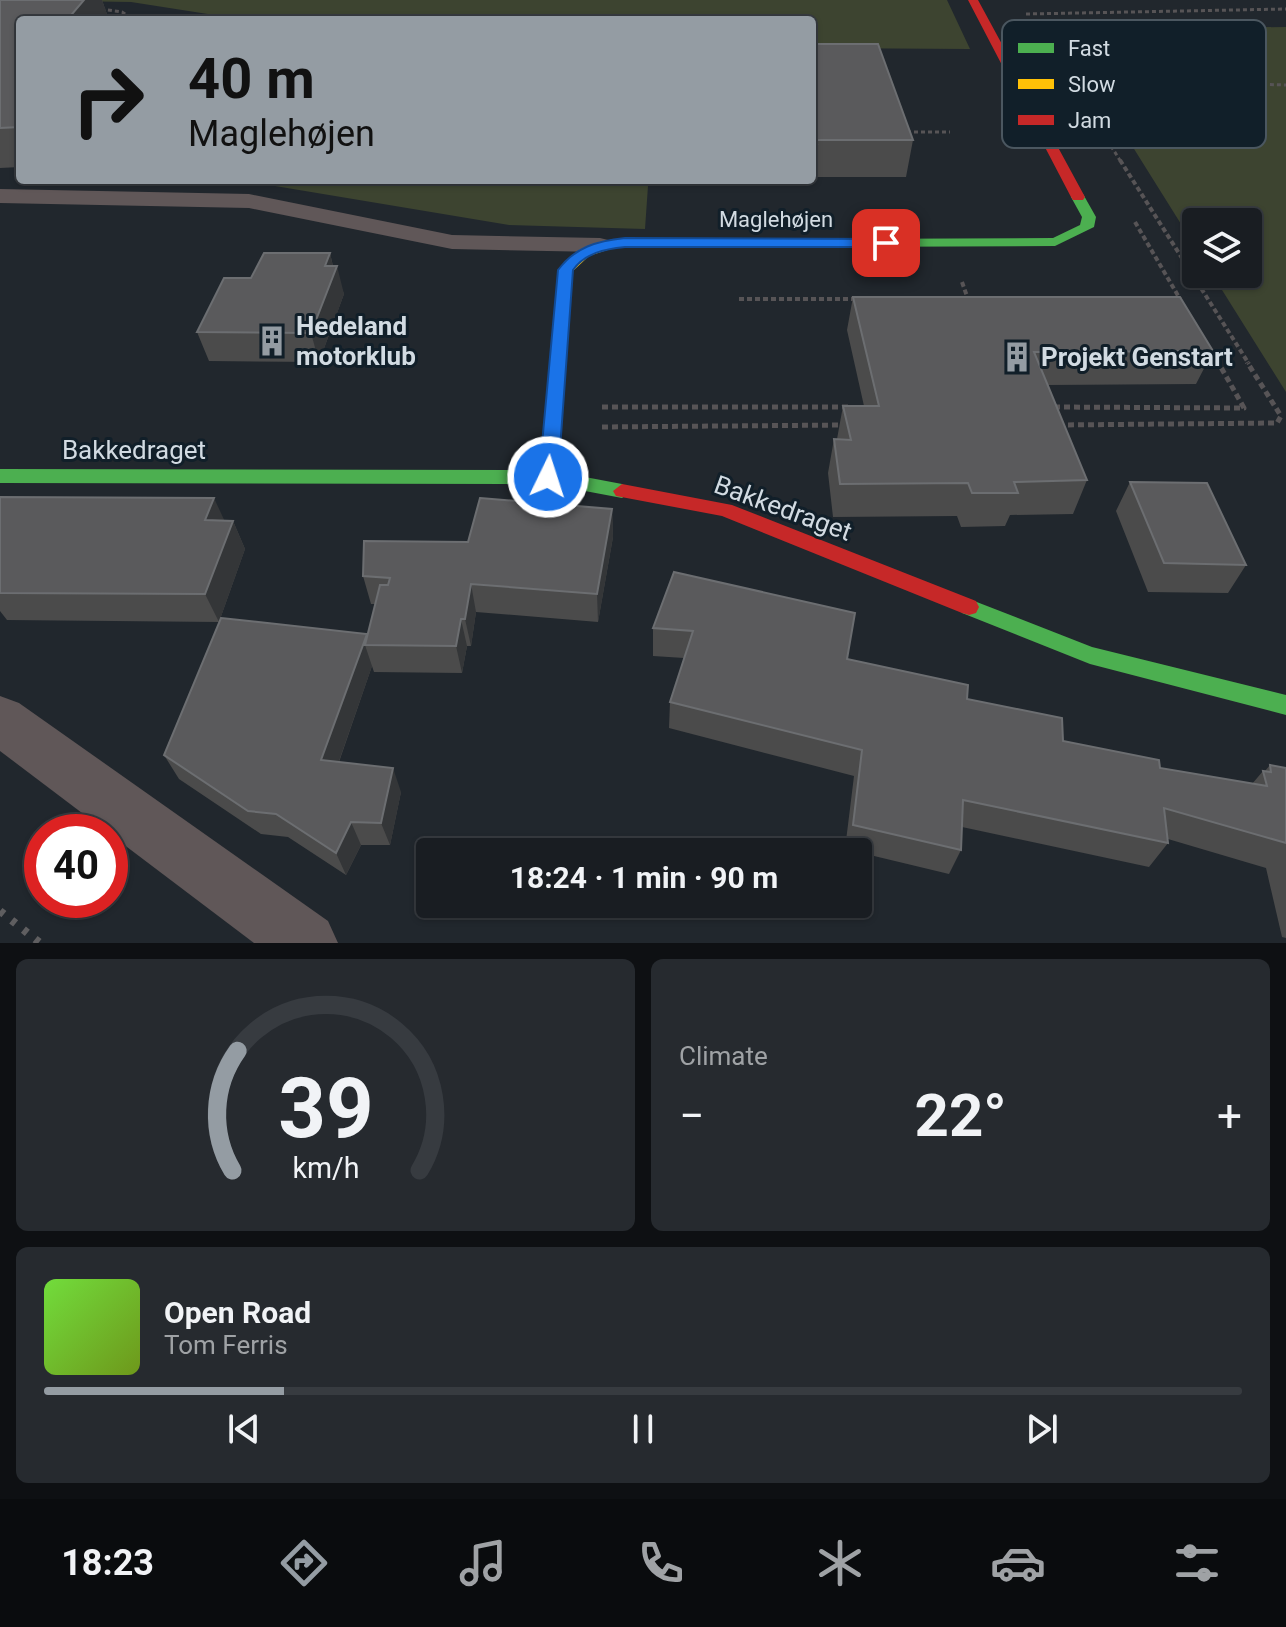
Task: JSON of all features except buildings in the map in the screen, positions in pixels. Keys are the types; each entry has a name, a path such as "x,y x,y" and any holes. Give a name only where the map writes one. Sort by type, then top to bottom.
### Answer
{"street":[{"name":"Maglehøjen","path":"977,7 1002,54"},
{"name":"Maglehøjen","path":"600,245 654,242 1055,242 1087,227 1089,217 1052,148"},
{"path":"548,477 566,270 573,260 600,245"},
{"name":"Bakkedraget","path":"0,476 548,477 725,510 1090,655 1286,705"},
{"path":"0,720 306,943"}],"lane":[{"path":"9,189 249,201 452,242 600,245"}],"path":[{"path":"977,7 1029,14 1286,9"},
{"path":"1024,7 1033,20"},
{"path":"88,9 122,12 128,16"},
{"path":"1266,84 1286,85"},
{"path":"897,132 950,132"},
{"path":"1049,425 1271,424 1281,420 1112,148"},
{"path":"1131,216 1188,312"},
{"path":"948,243 972,313"},
{"path":"739,299 861,299"},
{"path":"953,299 968,299"},
{"path":"1052,407 1244,408 1204,339"},
{"path":"554,407 861,407"},
{"path":"548,477 604,426 858,425"}],"green space":[{"path":"0,0 947,0 970,49 816,48 816,16 220,16 131,2"},
{"path":"1266,27 1286,27 1286,392 1221,288 1262,288 1262,208 1182,208 1182,226 1133,148 1266,148"},
{"path":"222,184 648,186 645,229 509,225 275,186"}],"railway":[{"path":"0,911 40,943"}],"traffic: fast":[{"path":"611,244 1055,242 1087,227 1089,217 1078,197"},
{"path":"0,476 548,477 622,491"},
{"path":"969,607 1090,655 1286,705"}],"traffic: slow":[{"path":"548,477 566,270 584,253 611,244"}],"traffic: jam":[{"path":"973,0 1002,54"},
{"path":"1052,148 1078,197"},
{"path":"622,491 725,510 969,607"}],"place":[{"name":"Hedeland motorklub","path":"272,341"},
{"name":"Projekt Genstart","path":"1017,357"}],"route":[{"path":"548,477 566,270 573,260 600,245 625,242 886,243"}]}
